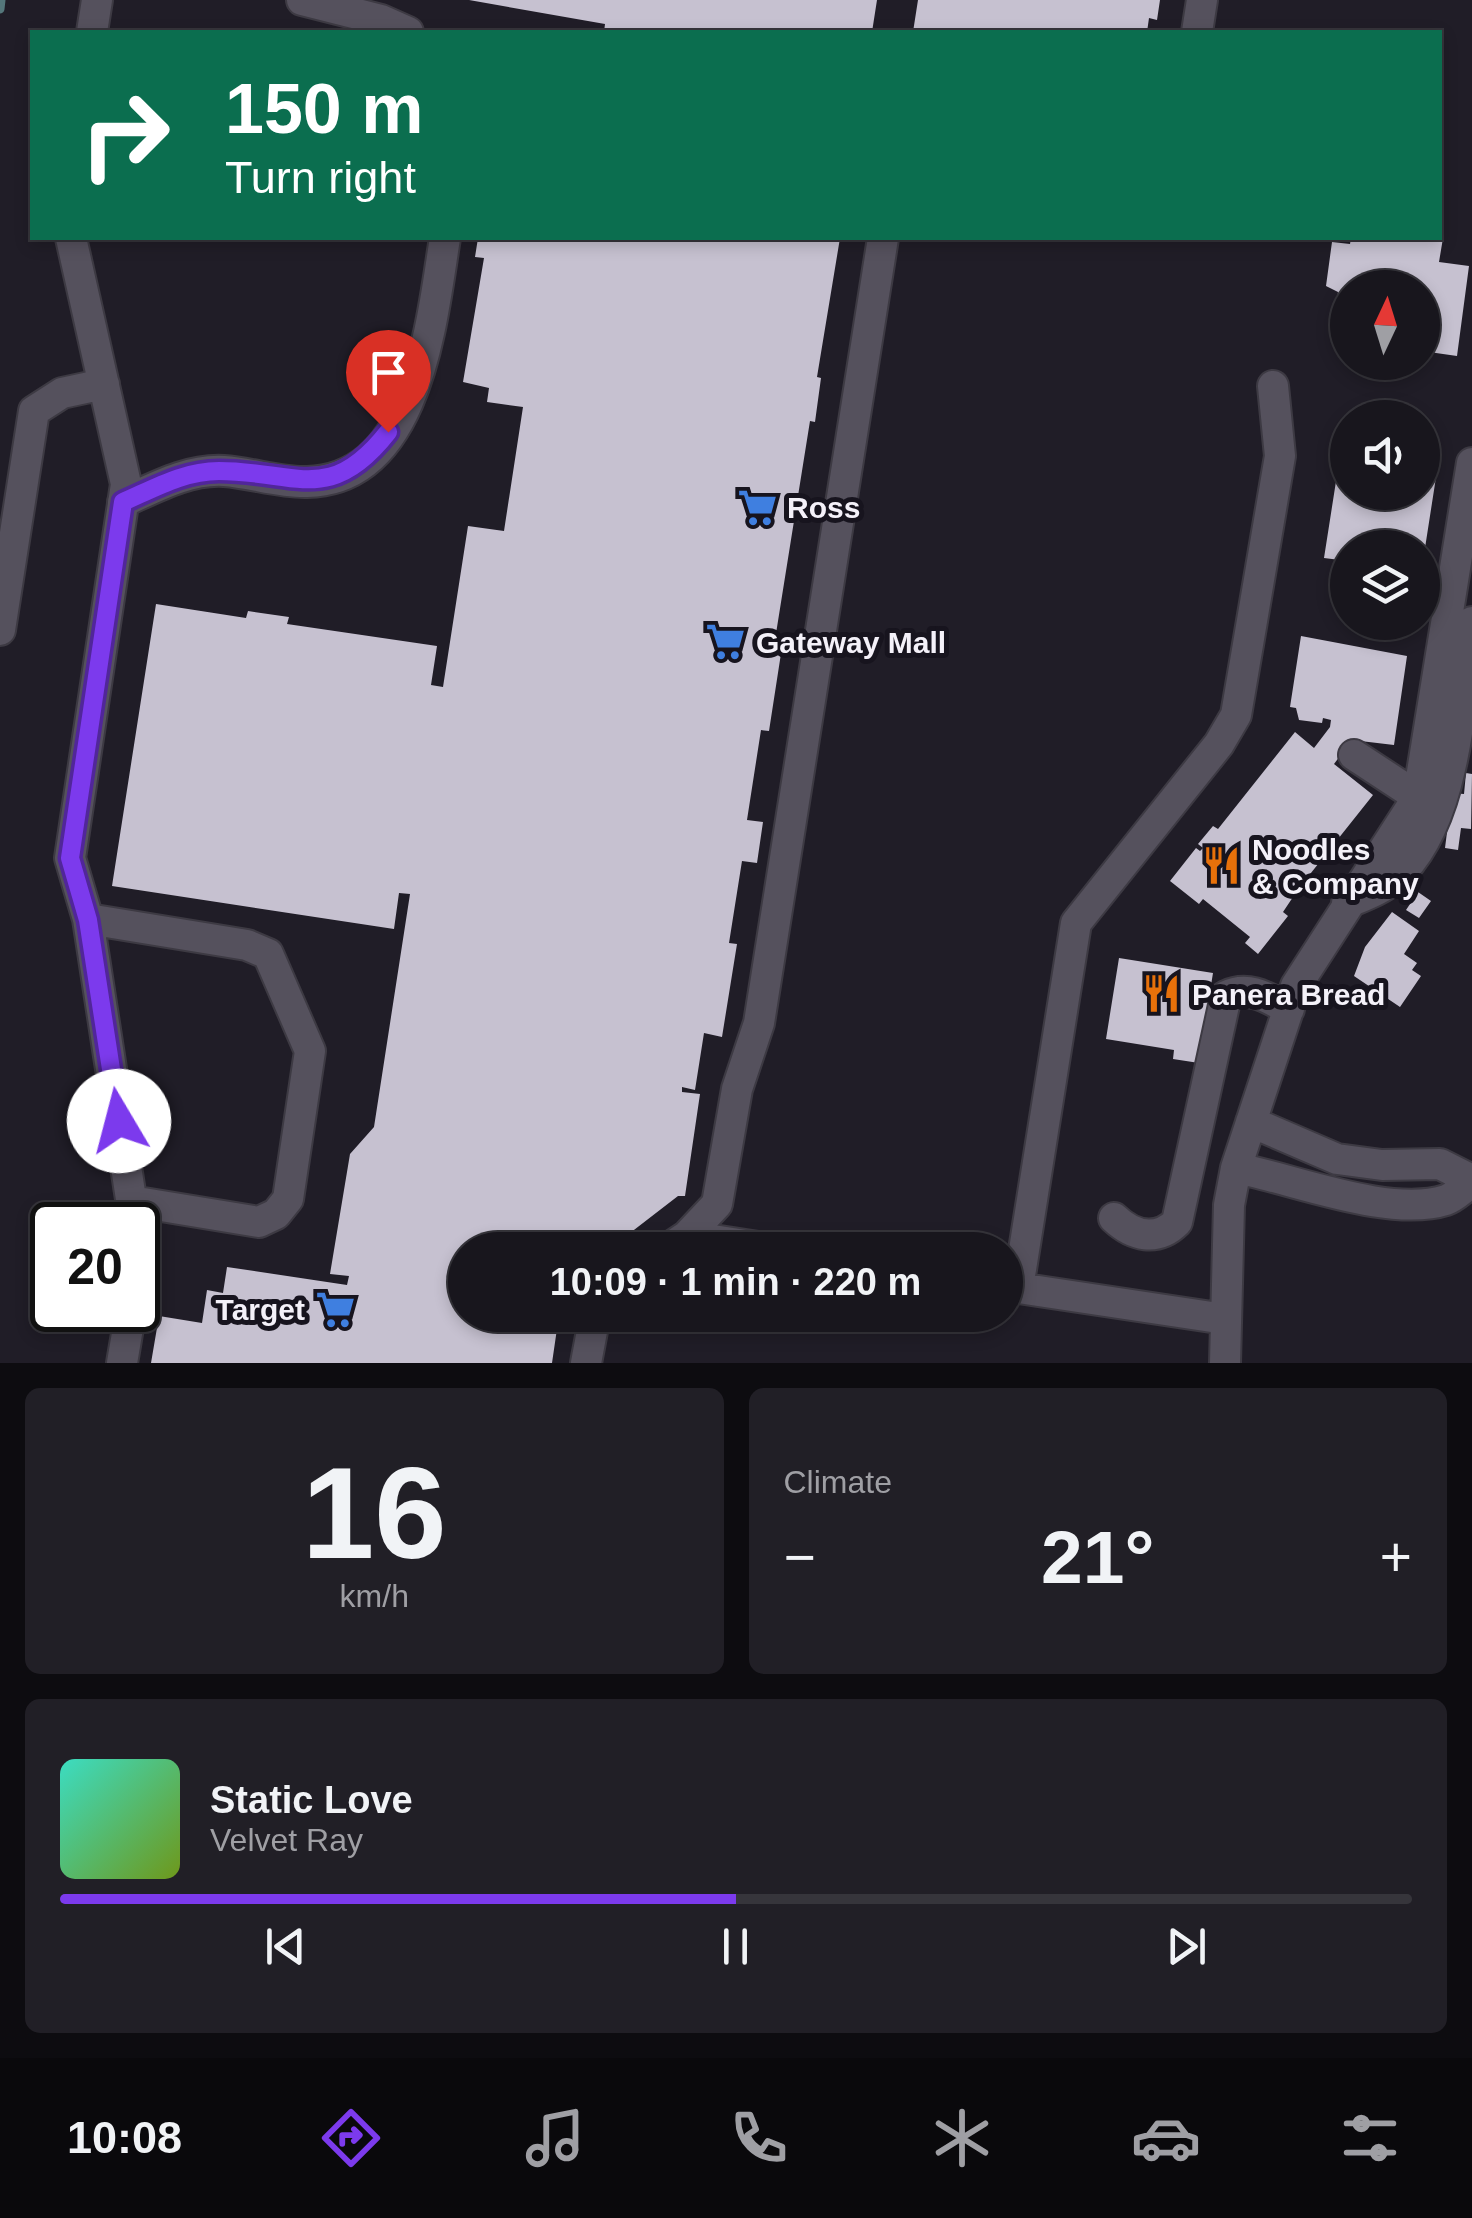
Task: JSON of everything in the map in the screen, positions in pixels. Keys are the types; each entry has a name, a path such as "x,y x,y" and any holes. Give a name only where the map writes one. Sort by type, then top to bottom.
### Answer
{"lane":[{"path":"92,30 96,0"},
{"path":"302,0 382,20 404,30"},
{"path":"1197,30 1202,0"},
{"path":"71,240 126,484 70,858 88,920 131,1202"},
{"path":"123,502 190,473 222,471 308,482 333,478 358,466 404,411 424,368 445,240"},
{"path":"688,1232 716,1204 737,1089 759,1024 883,240"},
{"path":"0,630 34,410 62,392 104,384"},
{"path":"1021,1232 1076,923 1218,744 1236,715 1280,456 1273,386"},
{"path":"1225,1363 1229,1206 1236,1168 1296,986 1418,798 1472,463"},
{"path":"1346,904 1393,880 1414,858 1432,821 1446,786 1472,622"},
{"path":"1354,755 1418,798"},
{"path":"88,920 247,945 268,954 310,1051 288,1200 276,1214 259,1222 160,1215"},
{"path":"1114,1218 1139,1234 1160,1234 1177,1222 1226,996 1249,992 1289,1010"},
{"path":"1236,1168 1333,1193 1405,1202 1448,1200 1472,1180 1440,1164 1382,1165 1337,1159 1250,1122"},
{"path":"1023,1290 1226,1319"},
{"path":"122,1363 127,1332"},
{"path":"586,1363 592,1332"}],"building":[{"path":"469,0 877,0 872,30 604,30 605,24"},
{"path":"918,0 1160,0 1157,20 1149,18 1147,30 913,30"},
{"path":"1443,238 1439,262 1469,266 1457,356 1440,354 1440,270 1330,270 1330,288 1326,286 1332,242"},
{"path":"478,240 840,240 817,377 821,378 815,422 810,421 774,646 782,647 769,731 761,730 747,820 763,822 757,863 742,861 729,943 737,944 722,1037 704,1033 695,1090 682,1087 682,1092 700,1094 685,1196 678,1196 631,1232 448,1232 448,1332 557,1332 552,1363 151,1363 160,1316 202,1323 207,1290 223,1293 227,1267 347,1285 349,1276 330,1274 350,1154 374,1127 410,894 399,893 394,929 112,886 156,604 246,618 248,611 289,617 287,624 437,646 431,685 443,687 468,526 504,531 523,407 487,402 489,388 463,382 484,258 475,257"},
{"path":"1332,510 1431,510 1428,530 1330,530 1330,559 1324,558"},
{"path":"1301,636 1407,656 1394,745 1352,740 1334,764 1373,795 1299,888 1283,912 1288,916 1258,954 1245,943 1250,937 1203,899 1199,904 1170,881 1196,848 1203,848 1198,844 1213,826 1218,829 1295,732 1314,748 1330,727 1331,720 1323,718 1322,723 1299,720 1296,708 1290,707"},
{"path":"1466,773 1472,774 1471,829 1461,828 1458,850 1445,848 1452,793 1464,794"},
{"path":"1418,892 1431,901 1419,918 1406,910"},
{"path":"1392,912 1419,931 1404,954 1417,963 1412,970 1421,976 1400,1007 1354,976 1365,947"},
{"name":"Panera Bread","path":"1119,958 1213,973 1206,1016 1217,1017 1199,1063 1173,1059 1174,1050 1106,1039"}],"waterway":[{"path":"0,9 1,0"}],"place":[{"name":"Ross","path":"757,507"},
{"name":"Gateway Mall","path":"726,642"},
{"name":"Noodles & Company","path":"1222,866"},
{"name":"Panera Bread","path":"1162,994"},
{"name":"Target","path":"335,1309"}],"route":[{"path":"119,1121 88,920 70,858 123,502 190,473 222,471 308,482 333,478 358,466 388,432"}]}
